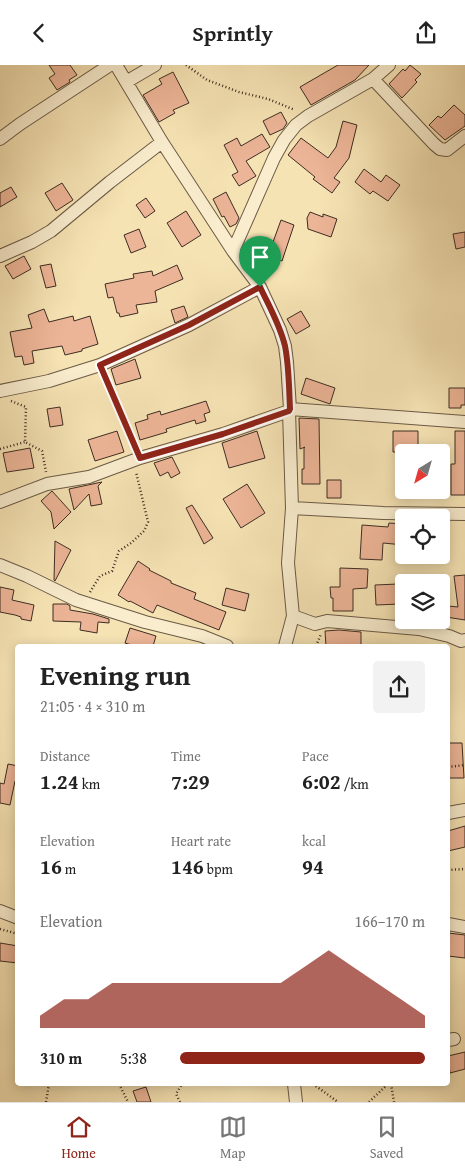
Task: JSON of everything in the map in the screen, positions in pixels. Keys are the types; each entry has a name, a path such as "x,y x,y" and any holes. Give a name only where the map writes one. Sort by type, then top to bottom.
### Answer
{"street":[{"path":"0,139 110,65"},
{"path":"116,65 162,142 233,251 260,287 280,329 285,346 290,410 292,508 288,563 293,616 286,644"},
{"path":"126,82 155,65"},
{"path":"233,251 266,175 284,140 296,125 372,79 389,65"},
{"path":"372,79 440,149 446,150 465,136"},
{"path":"0,256 32,242 51,231 162,142"},
{"path":"4,396 100,365 189,325 260,287"},
{"path":"0,502 48,484 89,477 137,459 223,434 290,410 465,422"},
{"path":"292,508 383,513 465,514"},
{"path":"0,565 84,602 145,622 202,636 222,644"},
{"path":"293,616 315,623 327,621 419,629 449,636 461,641 465,640"},
{"path":"450,813 465,810"},
{"path":"0,911 15,917"},
{"path":"450,924 465,927"},
{"path":"294,1086 296,1102"}],"path":[{"path":"186,65 207,80 239,92 268,99 308,116"},
{"path":"84,602 100,575 112,571 119,551 144,531 148,522 137,459 100,365"},
{"path":"4,396 26,407 25,442"},
{"path":"0,449 25,442 42,451 48,484"},
{"path":"450,767 465,765"},
{"path":"450,869 465,869"},
{"path":"0,929 15,934"},
{"path":"46,1102 49,1086"},
{"path":"120,1086 128,1102"},
{"path":"180,1102 176,1094 181,1086"},
{"path":"316,1086 338,1102"},
{"path":"369,1102 388,1086"},
{"path":"390,1086 394,1102"}],"building":[{"path":"49,65 70,65 77,75 57,90 49,78 55,74"},
{"path":"338,65 369,65 355,80 311,105 300,87"},
{"path":"410,65 421,74 415,80 417,82 402,98 389,84 403,69 405,71"},
{"path":"173,72 189,103 173,110 175,113 159,122 143,95 162,84 159,79"},
{"path":"454,105 465,115 465,126 445,140 429,125 438,116 441,118"},
{"path":"281,112 287,123 283,129 270,135 263,121"},
{"path":"343,121 357,125 349,158 334,178 340,182 332,193 313,179 315,177 288,155 301,138 328,158 336,147"},
{"path":"262,134 270,147 246,161 256,176 239,186 232,175 238,172 224,145 237,138 241,146"},
{"path":"364,169 381,182 386,175 400,185 388,201 373,191 370,194 355,182"},
{"path":"62,183 73,200 56,211 45,193"},
{"path":"11,187 17,197 0,207 0,193"},
{"path":"226,192 239,218 236,224 230,227 224,216 222,217 213,199"},
{"path":"146,198 155,211 145,218 136,205"},
{"path":"186,211 201,235 182,247 167,223"},
{"path":"310,212 323,217 323,214 337,219 331,237 308,229 307,218"},
{"path":"281,220 294,225 282,261 268,256"},
{"path":"139,229 146,247 131,253 124,235"},
{"path":"465,232 465,247 456,249 453,234"},
{"path":"24,256 31,269 13,279 5,266"},
{"path":"51,264 56,286 46,288 40,266"},
{"path":"177,265 183,279 155,291 157,302 136,305 138,313 120,317 119,313 117,313 113,297 108,298 105,284 134,278 133,274 152,271 153,276"},
{"path":"184,306 188,317 175,323 171,310"},
{"path":"44,309 49,322 73,316 74,321 90,316 98,344 82,349 82,351 65,355 62,346 32,351 34,363 24,365 22,356 15,357 10,332 32,328 28,315"},
{"path":"301,311 310,326 296,334 287,319"},
{"path":"135,359 141,378 116,385 111,369"},
{"path":"306,378 335,388 330,404 301,394"},
{"path":"449,388 465,388 465,405 461,405 461,408 449,408"},
{"path":"206,401 210,412 204,414 206,421 196,424 195,420 166,429 167,432 140,440 135,423 148,419 147,415 160,411 161,415"},
{"path":"60,407 63,425 50,427 47,409"},
{"path":"299,418 319,419 320,484 302,484 305,447 300,449"},
{"path":"117,431 124,452 95,461 88,440"},
{"path":"257,431 265,458 229,468 222,443"},
{"path":"393,431 418,431 418,444 395,444 395,452 393,452"},
{"path":"455,431 465,431 465,495 451,495 451,464 455,464"},
{"path":"30,448 34,468 7,472 3,453"},
{"path":"172,457 180,473 171,478 168,472 160,476 154,463"},
{"path":"327,480 341,480 341,498 327,498"},
{"path":"102,482 98,486 102,504 91,506 89,494 74,510 69,489"},
{"path":"247,484 265,513 241,528 223,499"},
{"path":"52,491 71,512 54,529 51,512 41,501"},
{"path":"192,505 213,538 204,544 186,508"},
{"path":"389,523 395,523 395,544 383,543 382,560 360,559 362,525 388,527"},
{"path":"55,541 71,550 55,581 54,580"},
{"path":"138,561 149,570 171,581 171,583 196,593 194,599 226,612 219,630 157,605 153,613 118,595"},
{"path":"340,568 368,569 367,588 353,589 353,611 333,611 333,598 331,598 330,587 340,587"},
{"path":"465,575 465,620 450,618 450,606 458,607 454,576"},
{"path":"395,584 395,604 376,605 375,585"},
{"path":"0,587 14,590 12,600 34,605 31,621 0,612"},
{"path":"226,588 249,594 245,611 222,605"},
{"path":"53,604 67,604 70,606 70,610 109,619 109,623 98,622 97,633 80,630 81,622 53,621"},
{"path":"130,628 156,636 154,644 125,643"},
{"path":"325,631 361,632 361,644 326,644"},
{"path":"450,743 462,743 464,778 450,778"},
{"path":"8,764 15,765 15,781 10,805 0,803 0,783 4,784"},
{"path":"465,826 465,847 450,851 450,830"},
{"path":"450,933 465,935 465,958 450,956"},
{"path":"0,943 15,946 15,963 0,961"},
{"path":"465,1052 465,1069 450,1073 450,1056"},
{"path":"146,1087 151,1102 137,1102 133,1091"}],"route":[{"path":"260,287 280,329 285,346 289,411 223,434 140,458 100,365 189,325 260,287"}]}
